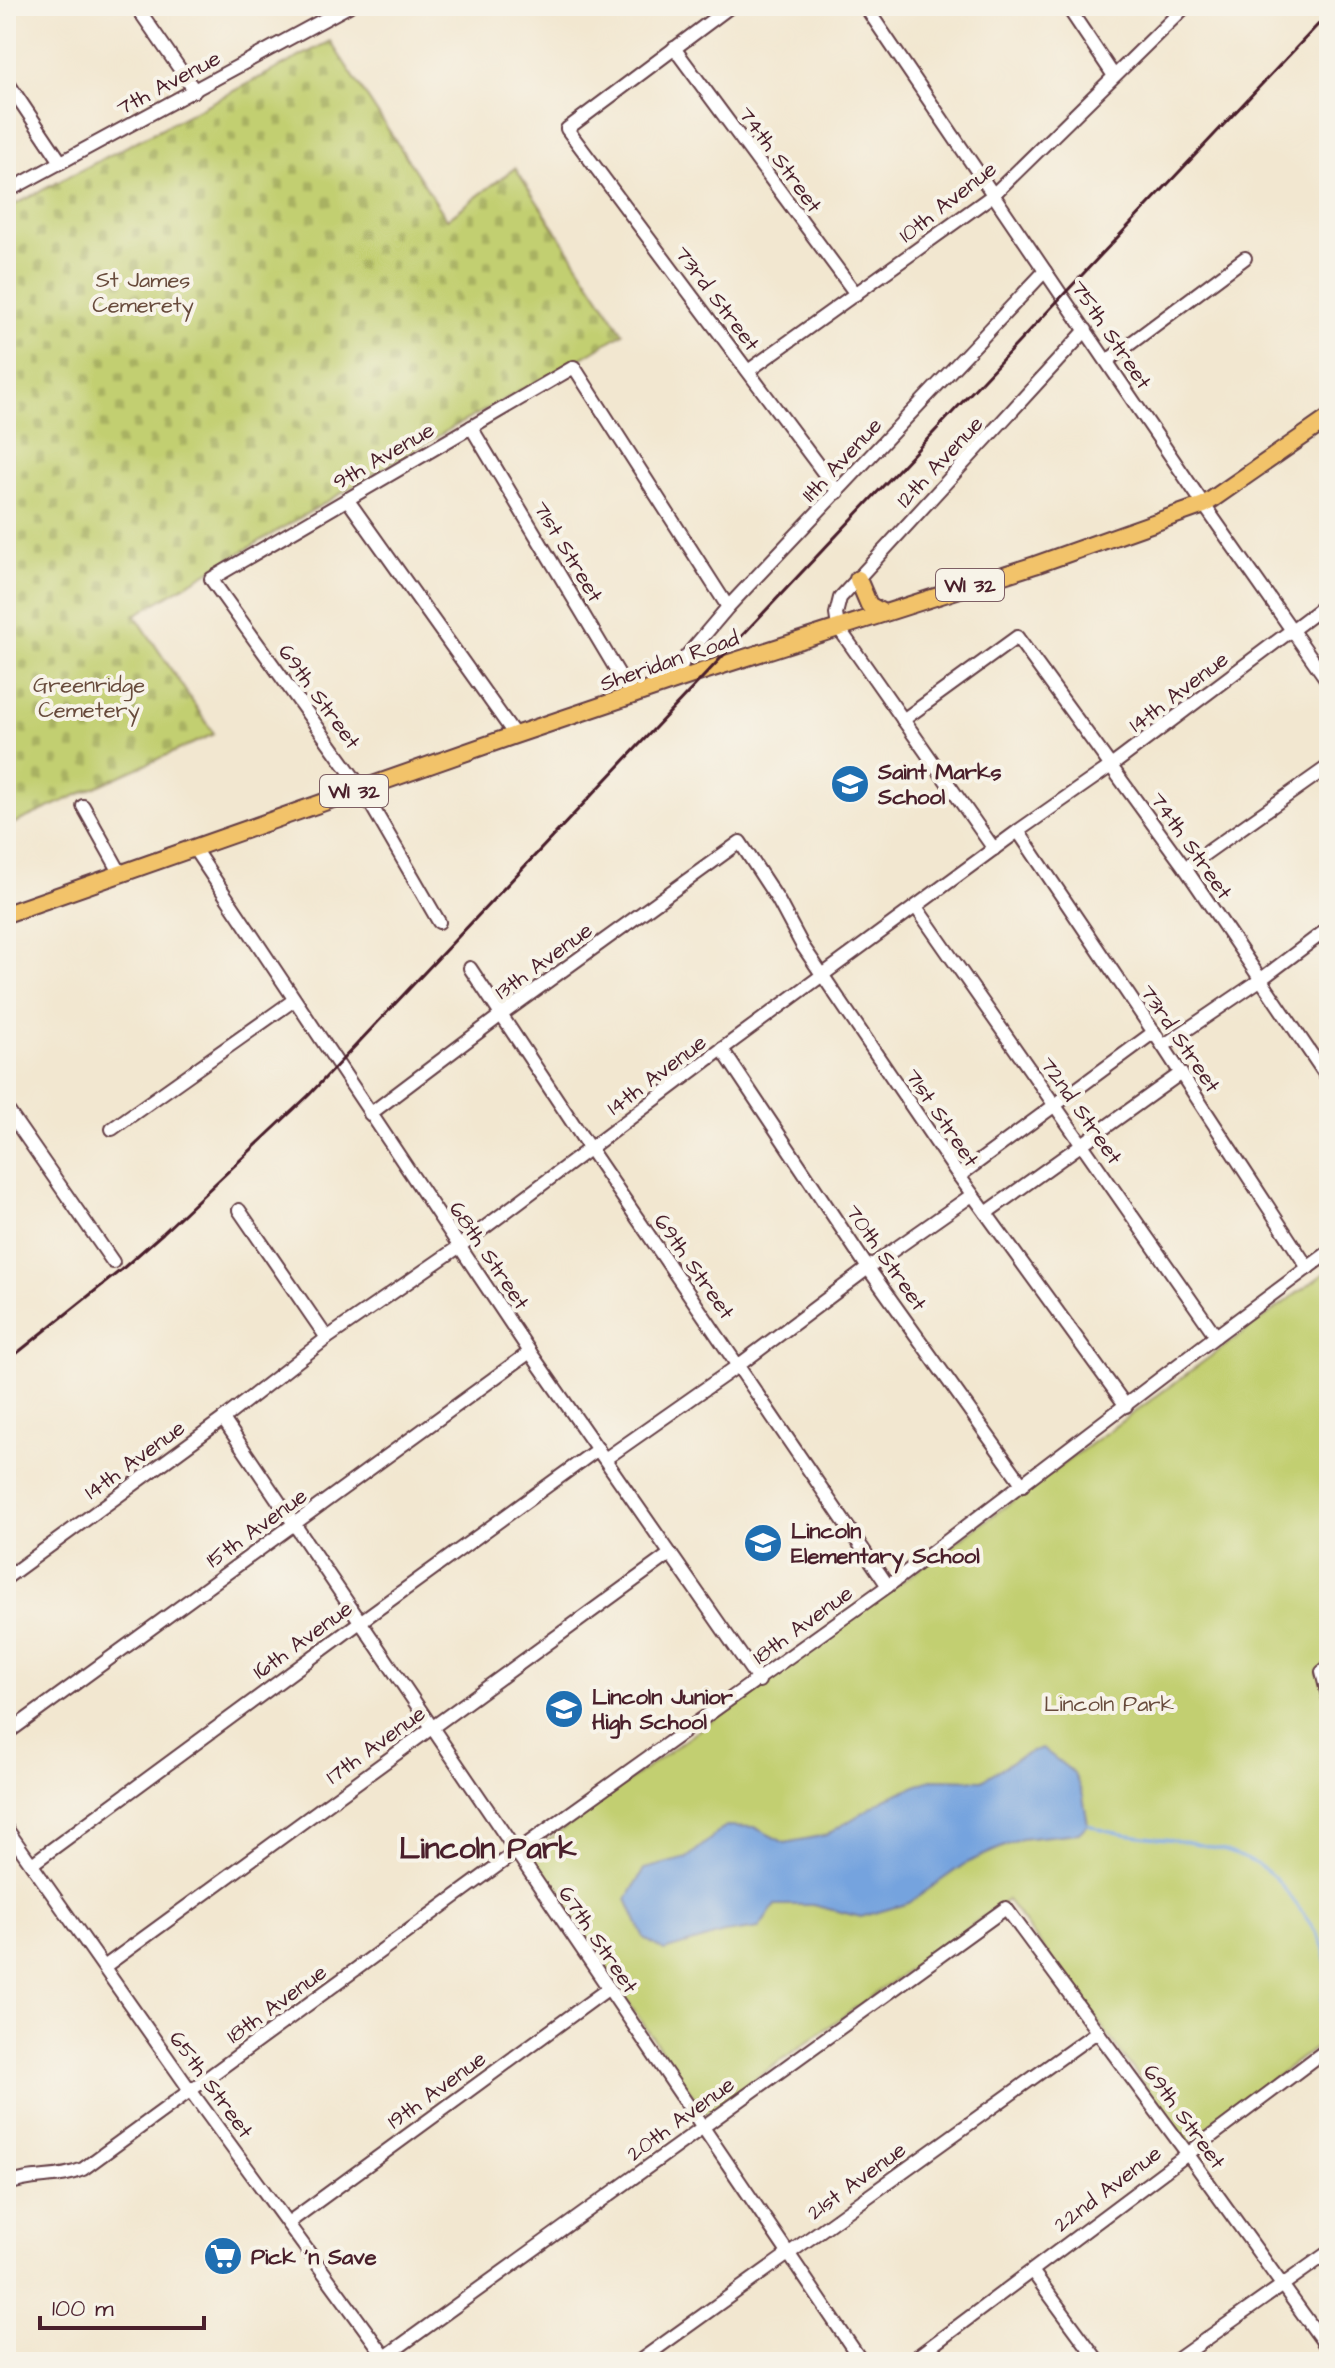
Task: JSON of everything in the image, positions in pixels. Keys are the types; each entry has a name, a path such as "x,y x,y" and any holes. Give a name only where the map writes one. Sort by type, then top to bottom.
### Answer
{"main road":[{"name":"Sheridan Road","path":"6,914 676,680 1035,565 1204,505 1329,418"},
{"path":"858,579 869,605 883,613"}],"street":[{"path":"136,6 195,91"},
{"path":"319,6 327,18"},
{"name":"7th Avenue","path":"6,192 349,6"},
{"path":"674,48 731,6"},
{"name":"75th Street","path":"865,6 1204,505 1329,683"},
{"path":"1067,6 1114,76"},
{"name":"10th Avenue","path":"748,371 993,195 1186,6"},
{"name":"73rd Street","path":"674,48 567,129 838,492"},
{"name":"74th Street","path":"674,48 856,294"},
{"path":"6,80 61,162"},
{"path":"1107,361 1245,258"},
{"name":"11th Avenue","path":"676,680 684,659 728,607 1045,271"},
{"name":"12th Avenue","path":"838,627 836,614 840,598 1086,330"},
{"name":"9th Avenue","path":"211,579 574,367 728,607"},
{"name":"71st Street","path":"471,427 632,696"},
{"path":"347,499 515,735"},
{"name":"69th Street","path":"211,579 362,789 439,922"},
{"name":"14th Avenue","path":"6,1578 223,1419 327,1338 460,1246 1329,602"},
{"path":"838,627 994,849"},
{"name":"74th Street","path":"903,720 1017,637 1185,868 1329,1080"},
{"path":"1185,868 1329,766"},
{"path":"83,806 121,874"},
{"name":"73rd Street","path":"1018,831 1308,1268"},
{"name":"71st Street","path":"740,842 778,900 802,945 972,1195 1126,1406"},
{"name":"13th Avenue","path":"370,1114 740,842"},
{"name":"68th Street","path":"193,847 530,1352 759,1681"},
{"name":"72nd Street","path":"916,907 1216,1336"},
{"path":"1163,1046 1260,980 1329,928"},
{"name":"69th Street","path":"470,968 888,1586"},
{"path":"112,1129 294,1000"},
{"path":"959,1176 1154,1032"},
{"name":"70th Street","path":"722,1049 868,1268 1023,1485"},
{"path":"986,1213 1181,1073"},
{"path":"6,1108 113,1262"},
{"name":"16th Avenue","path":"32,1864 360,1622 602,1454 739,1365 972,1195"},
{"path":"239,1210 327,1338"},
{"name":"18th Avenue","path":"6,2185 31,2178 73,2174 83,2169 516,1852 759,1681 1329,1252"},
{"name":"15th Avenue","path":"6,1734 530,1352"},
{"name":"67th Street","path":"223,1419 862,2362"},
{"name":"17th Avenue","path":"104,1967 670,1554"},
{"path":"1325,1669 1329,1700"},
{"name":"65th Street","path":"6,1828 384,2360"},
{"name":"69th Street","path":"1006,1908 1329,2350"},
{"name":"20th Avenue","path":"384,2360 1006,1908"},
{"name":"19th Avenue","path":"288,2223 609,1988"},
{"name":"21st Avenue","path":"638,2362 1098,2031"},
{"name":"22nd Avenue","path":"910,2362 1329,2048"},
{"path":"1174,2362 1329,2252"},
{"path":"1032,2271 1099,2362"}],"green space":[{"path":"330,41 447,219 515,168 623,333 455,426 135,615 214,734 6,827 6,209"},
{"name":"Lincoln Park","path":"1329,1270 1329,2037 1188,2143 1007,1900 706,2114 526,1856"}],"water":[{"path":"1042,1748 1074,1773 1083,1796 1088,1824 1079,1833 1021,1839 966,1863 909,1903 861,1917 812,1905 775,1905 759,1928 724,1933 664,1951 644,1938 627,1899 644,1869 687,1858 726,1826 754,1827 785,1843 826,1835 887,1798 932,1779 982,1780 1021,1756"}],"waterway":[{"path":"1088,1824 1116,1833 1209,1846 1238,1855 1264,1869 1285,1889 1322,1943 1326,1962 1322,2001"}],"railway":[{"path":"6,1362 163,1233 309,1095 1329,13"}],"place":[{"name":"Saint Marks School","path":"850,784"},
{"name":"Lincoln Elementary School","path":"763,1543"},
{"name":"Lincoln Junior High School","path":"564,1709"},
{"name":"Pick 'n Save","path":"223,2256"}],"district":[{"name":"Lincoln Park","path":"488,1848"}],"park label":[{"name":"St James Cemerety","path":"143,292"},
{"name":"Greenridge Cemetery","path":"89,696"}]}
